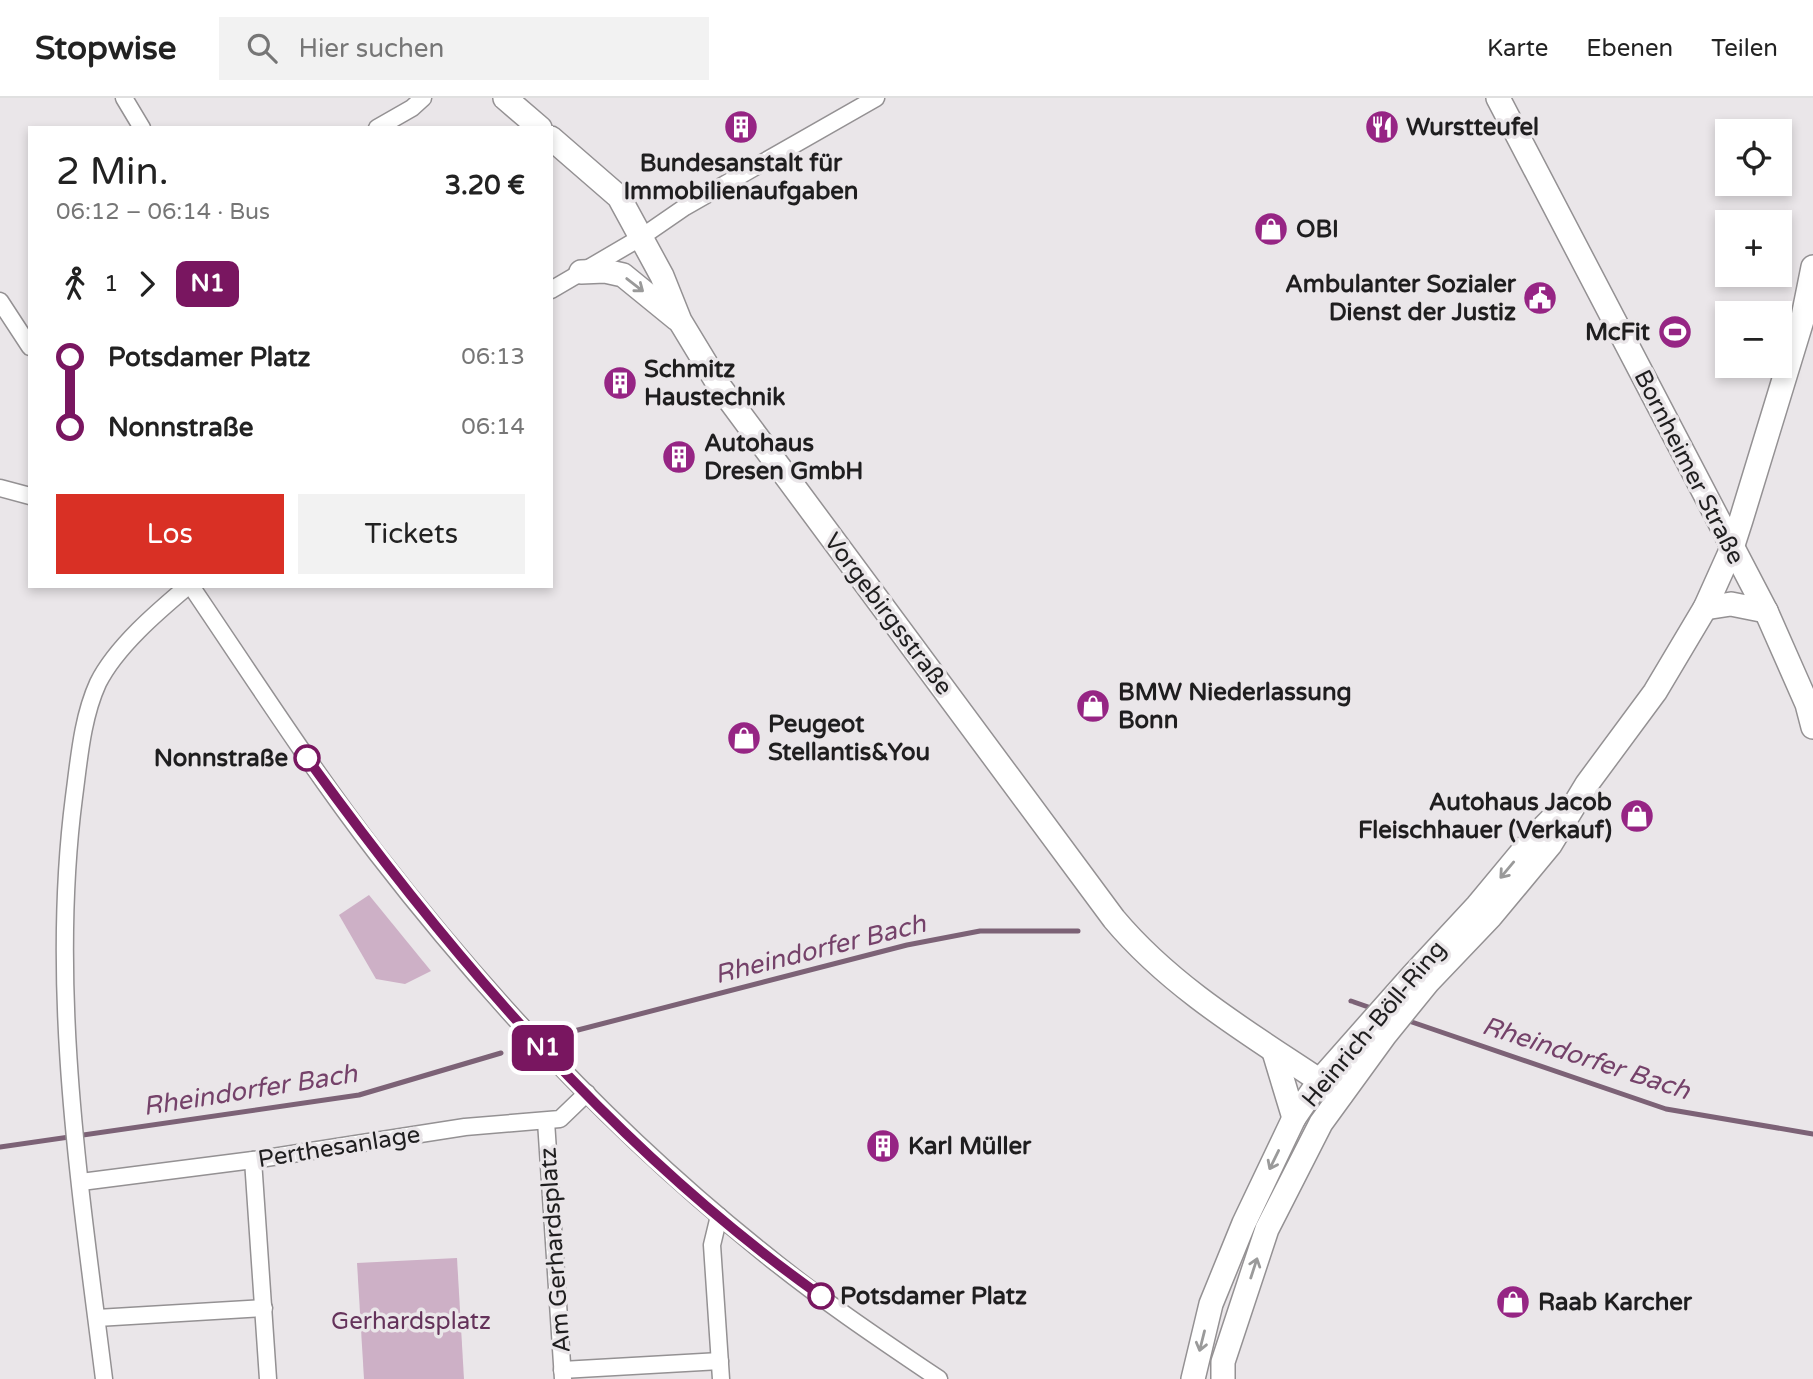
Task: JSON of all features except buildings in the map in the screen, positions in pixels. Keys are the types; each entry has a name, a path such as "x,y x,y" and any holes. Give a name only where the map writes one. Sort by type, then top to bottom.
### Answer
{"main road":[{"path":"505,98 538,126"},
{"name":"Bornheimer Straße","path":"1498,98 1766,611 1807,704 1813,727"},
{"name":"Vorgebirgsstraße","path":"553,140 619,197 662,276 680,321 720,387 1114,919 1163,970 1274,1052 1342,1095"},
{"name":"Heinrich-Böll-Ring","path":"1193,1379 1211,1304 1244,1223 1294,1118 1320,1080 1378,1029 1420,979 1491,916 1550,845 1587,784 1655,692 1705,608 1732,548 1803,317 1813,267"},
{"path":"581,272 605,271 622,275 680,321"},
{"path":"1705,608 1731,604 1766,611"},
{"name":"Heinrich-Böll-Ring","path":"1223,1379 1223,1362 1267,1229 1311,1142 1342,1095 1378,1029"},
{"path":"1274,1052 1294,1118"}],"street":[{"path":"124,98 141,126"},
{"path":"380,126 412,108 423,98"},
{"path":"553,289 640,238 685,207 876,98"},
{"path":"0,302 28,340"},
{"path":"0,488 28,495"},
{"path":"104,1379 74,1114 64,950 68,843 84,733 92,700 111,663 154,615 188,588"},
{"path":"191,588 377,855 481,979 587,1093 634,1140 719,1216 808,1288 939,1379"},
{"name":"Perthesanlage","path":"81,1182 253,1160 465,1127 560,1119 587,1093"},
{"name":"Am Gerhardsplatz","path":"546,1121 562,1375"},
{"path":"253,1160 268,1379"},
{"path":"719,1216 712,1245 721,1379"},
{"path":"97,1318 264,1308"},
{"path":"562,1375 720,1361"}],"green space":[{"path":"369,895 431,971 405,984 376,979 339,915"},
{"name":"Gerhardsplatz","path":"457,1258 464,1379 364,1379 357,1263"}],"waterway":[{"name":"Rheindorfer Bach","path":"574,1031 907,945 980,931 1078,931"},
{"name":"Rheindorfer Bach","path":"1351,1001 1374,1009"},
{"name":"Rheindorfer Bach","path":"1406,1020 1666,1109 1813,1134"},
{"name":"Rheindorfer Bach","path":"0,1147 359,1095 501,1053"}],"bus line":[{"name":"N1","path":"307,758 412,899 555,1061 634,1140 688,1189 758,1249 821,1296"}],"place":[{"name":"Bundesanstalt für Immobilienaufgaben","path":"741,127"},
{"name":"Wurstteufel","path":"1382,127"},
{"name":"OBI","path":"1271,229"},
{"name":"Ambulanter Sozialer Dienst der Justiz","path":"1540,298"},
{"name":"McFit","path":"1675,332"},
{"name":"Schmitz Haustechnik","path":"620,383"},
{"name":"Autohaus Dresen GmbH","path":"679,457"},
{"name":"BMW Niederlassung Bonn","path":"1093,706"},
{"name":"Peugeot Stellantis&You","path":"744,738"},
{"name":"Nonnstraße","path":"307,758"},
{"name":"Autohaus Jacob Fleischhauer (Verkauf)","path":"1637,816"},
{"name":"Karl Müller","path":"883,1146"},
{"name":"Potsdamer Platz","path":"821,1296"},
{"name":"Raab Karcher","path":"1513,1302"}]}
